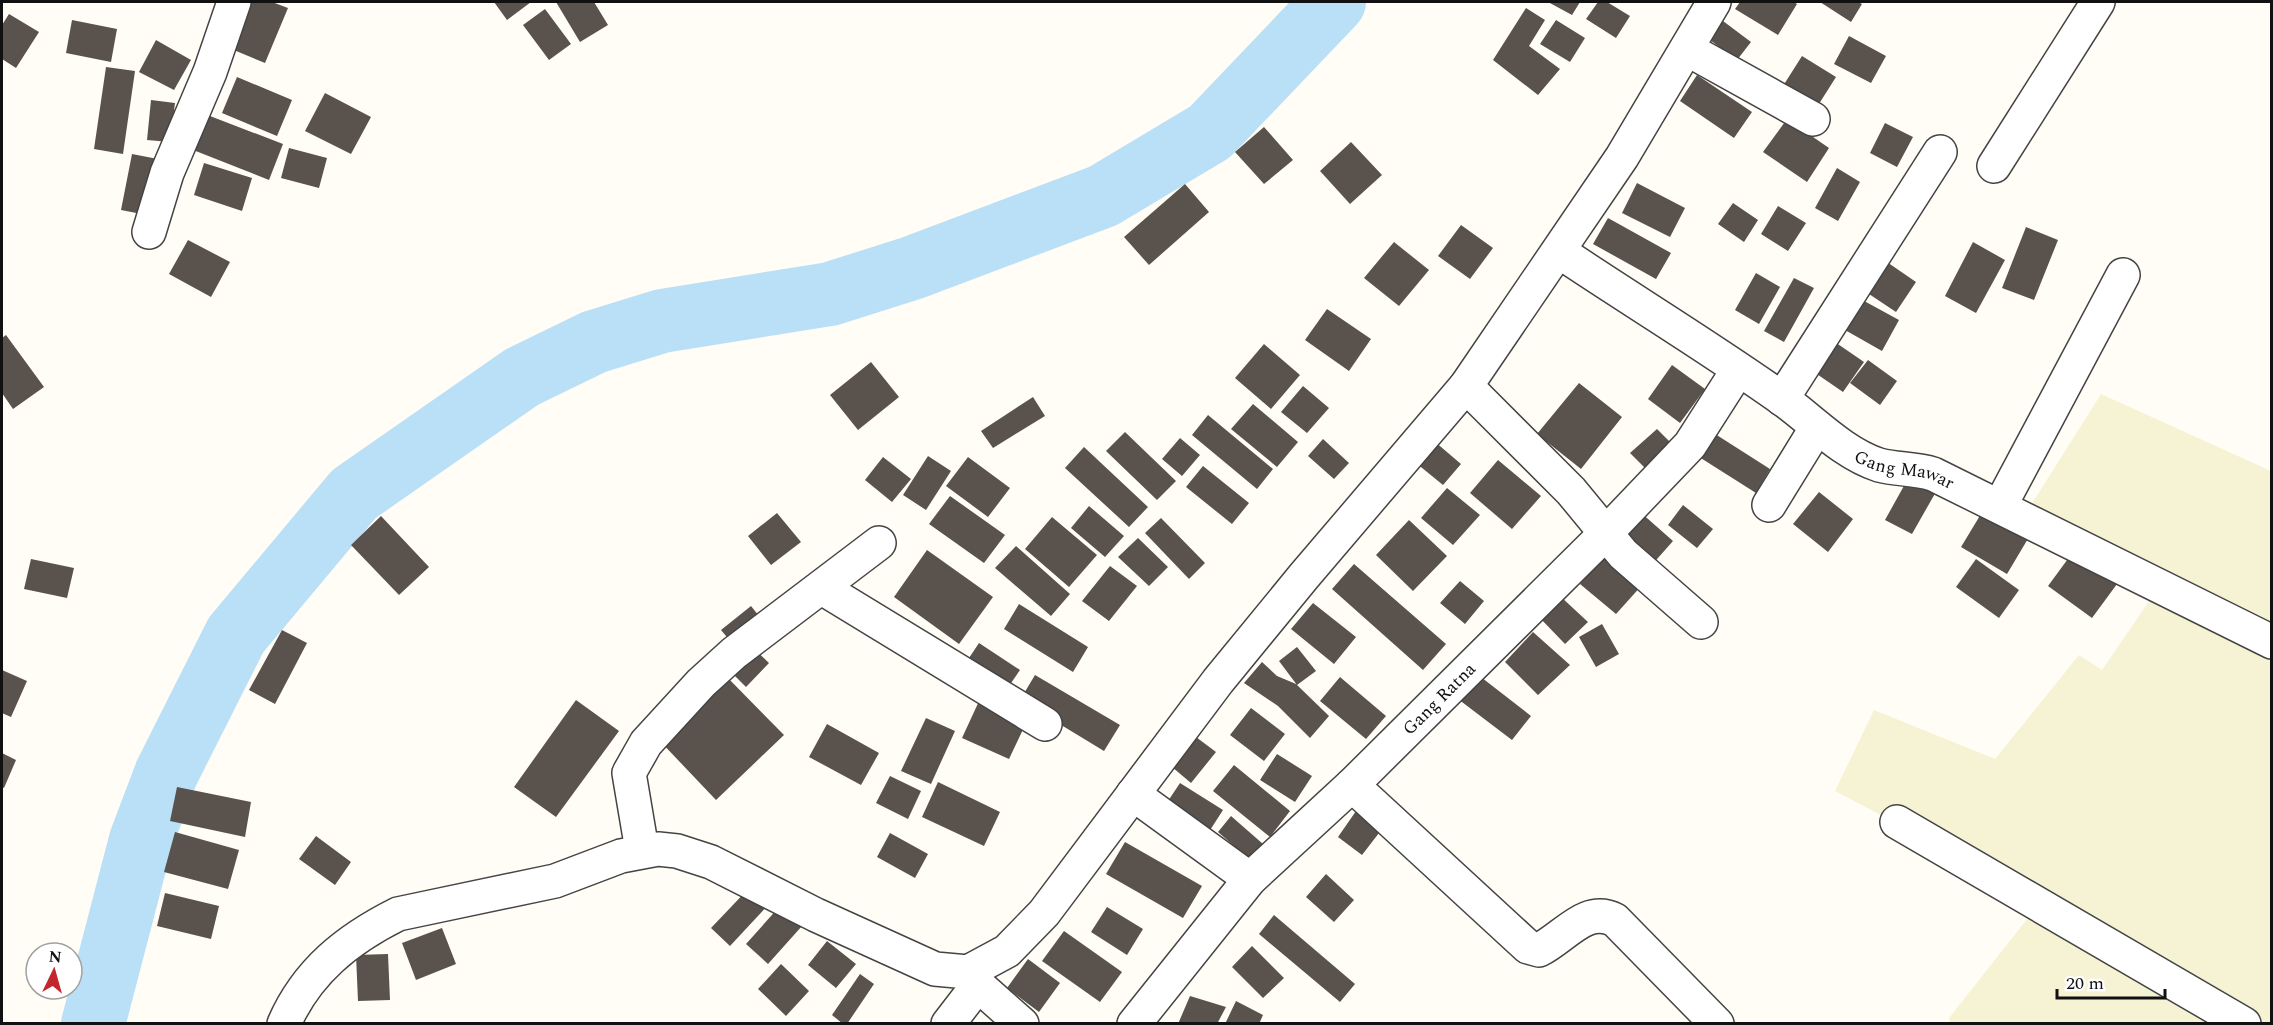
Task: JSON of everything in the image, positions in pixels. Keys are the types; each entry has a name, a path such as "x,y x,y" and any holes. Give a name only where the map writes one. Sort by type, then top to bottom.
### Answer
{"street":[{"path":"149,232 167,173 210,72 234,2"},
{"path":"948,1023 973,979 1028,931 1218,681 1466,386 1560,252 1656,105 1714,2"},
{"path":"1994,166 2098,2"},
{"path":"1687,49 1813,119"},
{"path":"1782,399 1940,152"},
{"name":"Gang Mawar","path":"1560,252 1782,399 1817,427 1879,465 1915,468 1933,474 2271,642"},
{"path":"2000,507 2123,275"},
{"name":"Gang Ratna","path":"1134,1023 1250,879 1352,785 1605,534 1690,445 1738,370"},
{"path":"1466,386 1571,490 1623,554 1701,622"},
{"path":"1769,505 1817,427"},
{"path":"642,850 629,773 646,743 701,683 734,653 879,543"},
{"path":"822,588 1045,724"},
{"path":"1352,785 1528,947 1539,950 1592,915 1604,914 1615,920 1718,1023"},
{"path":"1133,794 1250,879"},
{"path":"1897,822 2244,1023"},
{"path":"284,1023 298,993 309,979 374,926 398,914 555,881 642,850 677,850 711,862 816,915 935,969 973,979 1022,1023"}],"shaded area":[{"path":"2101,394 2271,471 2271,1023 1950,1023 1949,1018 2042,900 1835,791 1874,710 1995,759 2079,655 2102,670 2156,591 2021,521"}],"building":[{"path":"248,2 272,2 288,8 265,63 229,48"},
{"path":"494,2 531,2 507,20"},
{"path":"556,2 594,2 608,25 580,42"},
{"path":"1548,2 1580,2 1572,15"},
{"path":"1598,2 1607,2 1630,16 1616,38 1586,19"},
{"path":"1740,2 1794,2 1797,4 1778,35 1735,9"},
{"path":"1820,2 1858,2 1862,4 1851,22"},
{"path":"1526,8 1545,20 1529,46 1560,69 1538,95 1493,60"},
{"path":"545,9 571,44 549,60 523,25"},
{"path":"9,14 39,32 16,68 2,59 2,25"},
{"path":"72,20 117,29 111,62 66,53"},
{"path":"1556,20 1585,38 1570,62 1540,44"},
{"path":"1723,21 1751,42 1737,60 1710,40"},
{"path":"1849,36 1886,56 1871,83 1834,64"},
{"path":"156,40 191,60 174,90 139,72"},
{"path":"1802,56 1836,77 1817,107 1783,86"},
{"path":"106,67 135,71 123,154 94,149"},
{"path":"1697,75 1752,112 1734,138 1680,101"},
{"path":"237,77 292,100 277,136 222,113"},
{"path":"325,93 371,117 351,154 305,131"},
{"path":"151,100 175,103 170,142 147,140"},
{"path":"197,111 283,144 269,180 183,146"},
{"path":"1787,119 1829,148 1807,182 1763,152"},
{"path":"1885,123 1913,137 1897,167 1870,153"},
{"path":"1264,127 1293,160 1264,184 1235,152"},
{"path":"1351,142 1382,175 1350,204 1320,171"},
{"path":"289,148 327,158 319,188 281,178"},
{"path":"132,154 163,160 152,216 121,210"},
{"path":"204,163 252,178 242,211 194,195"},
{"path":"1837,168 1860,182 1838,221 1815,208"},
{"path":"1637,183 1685,208 1670,237 1622,213"},
{"path":"1185,184 1209,212 1149,265 1124,237"},
{"path":"1733,203 1758,220 1744,242 1718,224"},
{"path":"1778,206 1806,223 1788,251 1761,234"},
{"path":"1608,218 1671,253 1656,279 1593,244"},
{"path":"1461,225 1493,248 1470,279 1438,256"},
{"path":"2026,227 2058,240 2034,300 2002,288"},
{"path":"188,240 230,262 211,297 169,274"},
{"path":"1394,242 1429,270 1399,306 1364,278"},
{"path":"1973,242 2005,260 1976,313 1945,296"},
{"path":"1884,260 1916,282 1896,312 1863,290"},
{"path":"1756,273 1780,287 1759,324 1735,310"},
{"path":"1794,278 1814,288 1784,342 1764,331"},
{"path":"1855,296 1899,320 1882,351 1838,326"},
{"path":"1327,309 1371,339 1349,371 1305,340"},
{"path":"6,335 44,387 13,409 2,393 2,338"},
{"path":"1832,340 1864,362 1843,392 1811,370"},
{"path":"1264,344 1300,375 1271,409 1235,378"},
{"path":"1868,360 1897,381 1880,405 1850,383"},
{"path":"871,362 899,397 858,430 830,395"},
{"path":"1672,365 1705,389 1680,423 1648,399"},
{"path":"1579,383 1622,417 1581,469 1537,434"},
{"path":"1303,386 1329,408 1307,433 1281,412"},
{"path":"1033,397 1045,416 993,448 981,431"},
{"path":"1253,404 1298,442 1277,467 1231,429"},
{"path":"1208,415 1273,469 1257,489 1192,435"},
{"path":"1657,429 1677,449 1651,474 1630,453"},
{"path":"1125,432 1176,481 1157,500 1106,451"},
{"path":"1712,432 1770,469 1756,493 1696,455"},
{"path":"1180,438 1200,455 1182,476 1162,459"},
{"path":"1323,439 1349,463 1334,479 1308,456"},
{"path":"1434,441 1461,464 1443,485 1416,463"},
{"path":"1084,447 1148,507 1129,527 1065,468"},
{"path":"928,456 951,471 926,510 903,495"},
{"path":"883,457 911,479 892,502 865,480"},
{"path":"968,457 1010,488 988,517 946,486"},
{"path":"1498,460 1541,496 1512,529 1470,493"},
{"path":"1203,466 1249,503 1232,524 1186,487"},
{"path":"1910,475 1937,490 1912,534 1885,520"},
{"path":"1447,488 1480,515 1453,545 1421,518"},
{"path":"1819,492 1853,519 1828,552 1793,524"},
{"path":"950,496 1005,535 984,563 929,524"},
{"path":"1683,505 1713,529 1697,548 1668,525"},
{"path":"1089,506 1124,536 1105,557 1071,528"},
{"path":"1984,509 2029,537 2007,574 1961,547"},
{"path":"1639,511 1673,541 1650,567 1617,537"},
{"path":"777,513 801,542 771,565 748,536"},
{"path":"381,516 429,567 399,595 351,545"},
{"path":"1052,517 1097,555 1069,587 1025,549"},
{"path":"1161,518 1205,563 1189,579 1145,533"},
{"path":"1409,520 1447,556 1413,591 1376,555"},
{"path":"1138,538 1168,567 1149,586 1118,557"},
{"path":"1016,546 1070,594 1051,616 995,568"},
{"path":"927,550 993,597 959,644 894,597"},
{"path":"1607,552 1643,584 1616,614 1580,584"},
{"path":"2073,552 2117,584 2092,618 2048,586"},
{"path":"31,559 74,568 67,598 24,589"},
{"path":"1976,559 2019,590 1999,618 1956,587"},
{"path":"1354,564 1446,644 1423,670 1332,589"},
{"path":"1110,566 1137,586 1109,621 1082,601"},
{"path":"1460,581 1484,601 1465,624 1440,603"},
{"path":"1560,596 1588,622 1565,644 1539,617"},
{"path":"1313,603 1356,637 1334,664 1291,629"},
{"path":"1019,604 1088,647 1073,672 1004,629"},
{"path":"751,606 767,626 737,649 721,630"},
{"path":"1602,624 1619,654 1596,667 1579,637"},
{"path":"282,630 307,643 275,704 249,690"},
{"path":"1533,632 1570,665 1538,695 1505,662"},
{"path":"979,643 1020,670 1002,696 961,670"},
{"path":"750,645 769,663 746,687 727,668"},
{"path":"1297,647 1316,671 1297,685 1279,661"},
{"path":"1262,662 1277,676 1296,684 1329,716 1310,738 1278,706 1244,683"},
{"path":"2,670 27,681 11,717 2,713"},
{"path":"1477,674 1531,716 1512,740 1458,699"},
{"path":"725,675 784,735 716,800 658,739"},
{"path":"1035,675 1120,725 1104,751 1020,700"},
{"path":"1340,677 1386,716 1366,739 1320,701"},
{"path":"980,699 1027,721 1009,759 962,738"},
{"path":"576,700 619,731 556,817 514,787"},
{"path":"1251,708 1285,734 1264,761 1230,735"},
{"path":"926,718 955,731 931,784 901,771"},
{"path":"827,724 879,753 861,785 809,757"},
{"path":"1196,737 1216,752 1191,783 1172,767"},
{"path":"2,753 16,760 4,788 2,787"},
{"path":"1277,754 1312,776 1295,802 1260,780"},
{"path":"1234,765 1290,811 1270,837 1213,791"},
{"path":"890,776 921,791 908,819 876,803"},
{"path":"938,782 1000,812 984,846 922,817"},
{"path":"1180,783 1223,810 1205,838 1162,810"},
{"path":"177,787 251,802 245,837 170,821"},
{"path":"1363,801 1389,820 1362,855 1338,837"},
{"path":"1231,816 1263,844 1249,859 1218,832"},
{"path":"175,832 239,850 228,889 164,872"},
{"path":"890,833 928,854 915,878 877,857"},
{"path":"316,836 351,862 335,885 299,859"},
{"path":"1125,842 1202,886 1183,918 1106,874"},
{"path":"1326,874 1354,900 1334,922 1306,897"},
{"path":"751,886 769,904 730,946 711,928"},
{"path":"165,893 219,906 211,939 157,926"},
{"path":"780,906 802,926 768,964 746,944"},
{"path":"1107,907 1143,929 1127,955 1091,932"},
{"path":"1274,915 1355,984 1340,1002 1259,934"},
{"path":"442,928 456,964 416,980 402,943"},
{"path":"1064,931 1122,972 1100,1002 1042,961"},
{"path":"827,941 856,964 836,988 808,965"},
{"path":"1252,946 1284,978 1263,998 1232,967"},
{"path":"388,954 390,1000 358,1001 356,955"},
{"path":"1028,959 1060,983 1039,1012 1007,988"},
{"path":"781,964 809,991 786,1016 758,989"},
{"path":"860,974 874,984 847,1024 843,1024 832,1015"},
{"path":"1190,996 1226,1007 1217,1024 1178,1024"},
{"path":"1236,1001 1263,1015 1259,1024 1225,1024"}],"waterway":[{"path":"93,1024 141,840 166,774 236,635 354,494 522,377 594,342 662,321 830,294 912,268 1103,196 1210,132 1334,2"}]}
